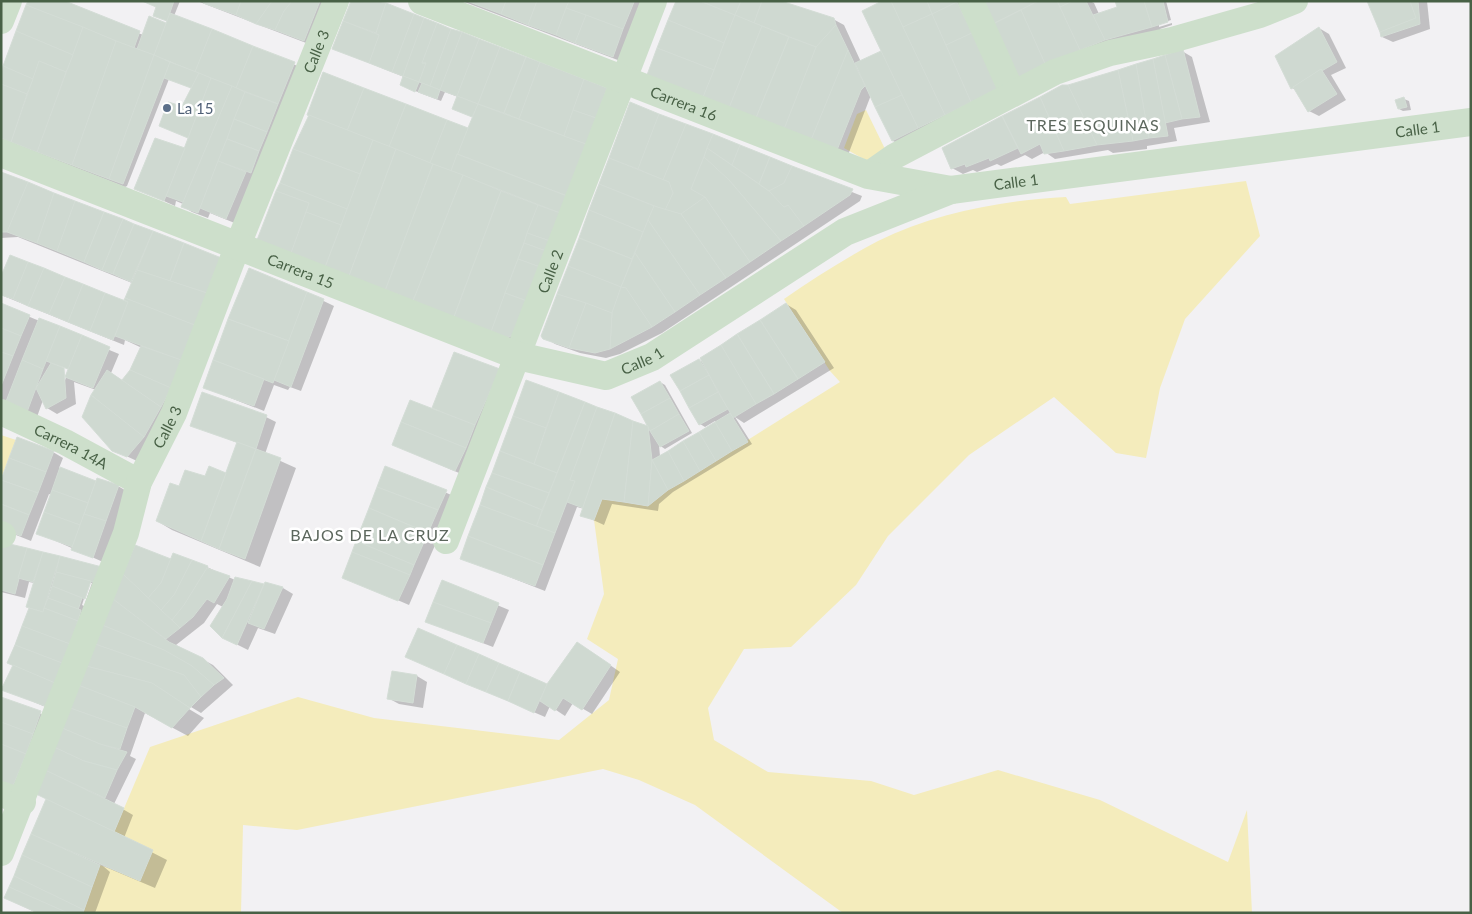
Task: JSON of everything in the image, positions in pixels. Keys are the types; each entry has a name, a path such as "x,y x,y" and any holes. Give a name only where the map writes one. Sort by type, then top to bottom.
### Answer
{"street":[{"path":"1,21 9,1"},
{"name":"Calle 3","path":"1,853 12,798 126,533 139,482 174,413 238,245 336,1"},
{"name":"Carrera 16","path":"422,1 868,175 951,190"},
{"name":"Calle 2","path":"446,541 654,1"},
{"path":"971,1 1012,92"},
{"path":"868,175 895,156 1012,92 1055,72 1110,53 1172,40 1260,15 1295,1"},
{"name":"Calle 1","path":"606,376 652,357 845,232 951,190 1471,122"},
{"name":"Carrera 15","path":"1,153 518,356 606,376"},
{"name":"Carrera 14A","path":"1,412 64,442 139,482"}],"shaded area":[{"path":"866,110 885,149 869,162 844,148 857,114"},
{"path":"1246,181 1260,236 1185,319 1160,388 1146,458 1116,453 1054,397 969,455 888,536 856,585 791,647 744,649 708,708 714,740 768,772 871,781 914,795 998,770 1100,800 1228,862 1247,810 1252,913 843,913 695,805 639,780 603,769 297,830 243,825 241,913 83,913 100,865 140,880 114,832 150,747 298,697 374,718 559,740 609,700 618,659 587,639 604,594 594,520 602,499 648,506 668,490 840,382 830,371 784,299 818,276 878,241 900,231 970,210 1018,201 1066,197 1070,204"},
{"path":"1,435 16,440 1,478"}],"building":[{"path":"28,1 65,1 140,31 134,48 26,5"},
{"path":"142,1 174,1 167,21 153,16 156,7"},
{"path":"204,1 241,1 236,15 203,3"},
{"path":"241,1 272,1 256,24 236,15"},
{"path":"272,1 292,1 284,11 275,30 256,24"},
{"path":"292,1 320,1 304,41 275,30 284,11"},
{"path":"351,1 386,3 376,33 343,21"},
{"path":"467,1 506,1 501,14"},
{"path":"506,1 537,1 528,25 501,14"},
{"path":"537,1 569,1 556,35 528,25"},
{"path":"569,1 634,2 623,29 566,8"},
{"path":"676,1 700,1 735,15 724,43 668,20"},
{"path":"700,1 741,1 735,15"},
{"path":"741,1 762,1 754,23 735,15"},
{"path":"762,1 781,1 834,18 836,25 816,47 754,23"},
{"path":"882,1 891,1 945,115 918,128 862,11"},
{"path":"891,1 927,1 932,14 903,27"},
{"path":"927,1 957,1 957,2 932,14"},
{"path":"989,1 1038,1 993,24 983,4"},
{"path":"1038,1 1057,1 1080,50 1046,66 1021,10"},
{"path":"1057,1 1073,1 1060,7"},
{"path":"1073,1 1086,1 1105,40 1080,50 1060,7"},
{"path":"1115,1 1144,1 1152,27 1105,40 1093,15 1117,7"},
{"path":"1144,1 1163,1 1168,22 1152,27"},
{"path":"1367,1 1410,1 1416,18 1380,32"},
{"path":"1410,1 1418,1 1420,24 1381,37 1380,32 1416,18"},
{"path":"957,2 972,33 946,45 932,14"},
{"path":"386,3 414,14 392,72 369,63 379,35 376,33"},
{"path":"26,5 83,27 73,55 16,31"},
{"path":"566,8 586,15 575,43 556,35"},
{"path":"1021,10 1046,66 1019,80 993,24"},
{"path":"170,13 212,29 195,72 154,55"},
{"path":"414,14 424,18 403,76 392,72"},
{"path":"932,14 971,102 945,115 903,27"},
{"path":"586,15 623,29 613,57 575,43"},
{"path":"735,15 762,26 729,108 703,97"},
{"path":"149,16 166,23 154,55 137,49"},
{"path":"424,18 437,23 422,63 426,63 419,82 403,76"},
{"path":"668,20 724,43 714,70 657,48"},
{"path":"343,21 379,35 369,63 332,49"},
{"path":"437,23 451,29 430,86 419,82 426,63 422,63"},
{"path":"836,25 848,50 811,140 784,129 816,47"},
{"path":"762,26 789,37 756,118 729,108"},
{"path":"83,27 116,41 72,165 37,152"},
{"path":"1319,27 1337,62 1291,89 1275,56"},
{"path":"212,29 253,46 236,88 195,72"},
{"path":"451,29 462,32 440,90 430,86"},
{"path":"16,31 73,55 66,72 39,61 33,79 3,66"},
{"path":"462,32 479,39 457,96 440,90"},
{"path":"972,33 998,89 971,102 946,45"},
{"path":"789,37 816,47 784,129 756,118"},
{"path":"479,39 500,47 478,104 457,96"},
{"path":"116,41 154,55 109,179 72,165"},
{"path":"253,46 295,62 278,104 236,88"},
{"path":"500,47 526,57 504,113 478,104"},
{"path":"657,48 714,70 703,97 647,75"},
{"path":"1183,49 1200,117 1182,119 1165,55"},
{"path":"848,50 865,86 861,90 837,150 811,140"},
{"path":"881,51 902,95 875,107 855,63"},
{"path":"154,55 170,62 123,184 109,179"},
{"path":"1165,55 1182,119 1165,123 1153,59"},
{"path":"526,57 540,62 519,119 504,113"},
{"path":"1153,59 1168,136 1149,138 1136,64"},
{"path":"39,61 66,72 37,152 11,142"},
{"path":"170,62 199,73 191,88 164,78"},
{"path":"540,62 584,79 564,136 519,119"},
{"path":"1136,64 1149,138 1133,141 1118,70"},
{"path":"3,66 33,79 27,94 1,84"},
{"path":"1321,69 1337,94 1308,112 1293,87"},
{"path":"1118,70 1133,141 1097,145 1068,85"},
{"path":"323,72 364,88 347,131 307,115"},
{"path":"199,73 211,78 188,138 159,126 168,102 182,106"},
{"path":"403,76 419,82 415,92 400,85"},
{"path":"211,78 232,86 183,202 166,196"},
{"path":"584,79 607,88 596,118 573,110"},
{"path":"422,83 440,90 437,99 418,92"},
{"path":"1,84 27,94 11,142 1,138"},
{"path":"1062,85 1068,85 1097,145 1064,151 1040,97"},
{"path":"232,86 245,92 198,213 181,207"},
{"path":"364,88 406,104 389,147 347,131"},
{"path":"245,92 278,104 267,132 234,119"},
{"path":"902,95 918,128 892,141 875,107"},
{"path":"457,96 478,104 472,117 452,109"},
{"path":"1040,97 1064,151 1044,154 1040,144 1021,154 1002,116"},
{"path":"1404,97 1407,107 1398,109 1395,100"},
{"path":"630,102 659,114 638,169 609,158"},
{"path":"406,104 447,120 430,163 389,147"},
{"path":"478,104 586,144 567,196 457,154"},
{"path":"573,110 596,118 586,144 564,136"},
{"path":"659,114 686,124 663,180 638,169"},
{"path":"309,115 373,140 360,174 293,149"},
{"path":"1002,116 1018,148 990,161 989,158 966,167 965,164 951,169 942,148"},
{"path":"234,119 267,132 259,151 227,139"},
{"path":"447,120 468,128 451,171 430,163"},
{"path":"686,124 713,134 691,189 705,197 681,214 665,210 673,193 669,182 663,180"},
{"path":"713,134 740,145 732,165 707,148"},
{"path":"155,138 185,148 164,201 134,189"},
{"path":"227,139 259,151 251,173 218,161"},
{"path":"373,140 396,149 349,276 325,267"},
{"path":"740,145 770,157 759,184 732,165"},
{"path":"707,148 769,191 784,207 788,205 804,226 781,241 729,180 704,157"},
{"path":"293,149 360,174 347,209 280,183"},
{"path":"396,149 433,164 385,291 349,276"},
{"path":"457,154 567,196 560,213 451,171"},
{"path":"704,157 729,180 781,241 750,262 705,197 691,189"},
{"path":"770,157 792,166 784,183 769,191 759,184"},
{"path":"609,158 669,182 673,193 665,210 599,184"},
{"path":"218,161 246,172 226,219 200,208"},
{"path":"433,164 463,175 413,301 385,291"},
{"path":"792,166 853,189 850,195 804,226 788,205 784,207 769,191 784,183"},
{"path":"1,172 28,182 7,232 1,232"},
{"path":"463,175 501,191 454,317 413,301"},
{"path":"28,182 54,193 37,243 7,232"},
{"path":"280,183 347,209 341,225 306,212 309,203 276,191"},
{"path":"599,184 654,206 643,232 589,210"},
{"path":"276,191 309,203 291,253 257,240"},
{"path":"501,191 538,205 491,332 454,317"},
{"path":"54,193 75,201 57,251 37,243"},
{"path":"705,197 750,262 726,278 681,214"},
{"path":"75,201 104,212 84,262 57,251"},
{"path":"538,205 560,213 550,241 527,233"},
{"path":"654,206 681,214 726,278 700,295 648,220"},
{"path":"589,210 643,232 632,259 579,238"},
{"path":"104,212 123,219 102,270 84,262"},
{"path":"306,212 341,225 325,267 291,253"},
{"path":"123,219 134,224 113,274 102,270"},
{"path":"648,220 700,295 675,312 635,253"},
{"path":"134,224 153,231 131,282 113,274"},
{"path":"153,231 184,243 170,281 137,270"},
{"path":"527,233 550,241 546,251 524,243"},
{"path":"579,238 632,259 621,287 568,266"},
{"path":"184,243 224,259 210,294 170,281"},
{"path":"524,243 546,251 540,267 518,259"},
{"path":"635,253 675,312 652,327 626,288 621,287"},
{"path":"10,255 28,262 13,299 1,295 1,276"},
{"path":"518,259 540,267 527,301 505,293"},
{"path":"28,262 44,268 28,306 13,299"},
{"path":"568,266 621,287 612,313 557,294"},
{"path":"44,268 65,277 49,314 28,306"},
{"path":"249,268 307,292 289,341 228,319"},
{"path":"137,270 210,294 197,326 125,298"},
{"path":"65,277 83,284 68,322 49,314"},
{"path":"83,284 105,293 90,331 68,322"},
{"path":"621,287 626,288 652,327 610,349 612,313"},
{"path":"307,292 324,299 291,387 274,380"},
{"path":"105,293 128,302 113,340 90,331"},
{"path":"505,293 527,301 515,334 507,338 491,332"},
{"path":"557,294 586,303 569,348 543,339 541,336"},
{"path":"125,298 197,326 184,361 115,336 128,302 124,300"},
{"path":"1,303 30,315 21,336 1,328"},
{"path":"586,303 612,313 610,349 595,353 569,348"},
{"path":"786,303 825,362 798,379 760,320"},
{"path":"39,318 60,326 43,369 22,360"},
{"path":"228,319 289,341 273,383 213,360"},
{"path":"760,320 798,379 774,394 737,334"},
{"path":"60,326 82,335 68,369 46,361"},
{"path":"1,328 21,336 13,356 1,352"},
{"path":"737,334 774,394 756,404 721,345"},
{"path":"82,335 110,347 93,388 65,377"},
{"path":"721,345 756,404 733,418 700,358"},
{"path":"141,346 184,361 171,388 130,370"},
{"path":"1,352 13,356 1,386"},
{"path":"454,352 500,369 475,425 432,408"},
{"path":"699,359 709,375 680,391 670,375"},
{"path":"22,360 43,369 27,412 5,404"},
{"path":"213,360 264,379 254,406 203,388"},
{"path":"51,363 64,368 66,398 46,409 36,388"},
{"path":"107,370 161,407 144,437 91,395"},
{"path":"130,370 171,388 161,407 122,380"},
{"path":"709,375 718,392 689,408 680,391"},
{"path":"526,380 559,392 546,428 513,416"},
{"path":"660,381 670,398 641,414 631,397"},
{"path":"202,392 267,415 256,449 190,426"},
{"path":"559,392 585,402 557,473 534,464"},
{"path":"718,392 728,409 699,425 689,408"},
{"path":"91,395 144,437 127,457 112,451 82,417"},
{"path":"670,398 679,414 650,431 641,414"},
{"path":"410,400 475,425 466,448 401,422"},
{"path":"585,402 597,407 570,480 575,481 555,533 536,527"},
{"path":"597,407 615,413 583,508 567,502 575,481 570,480"},
{"path":"615,413 633,421 624,502 602,499 594,520 580,516"},
{"path":"730,413 748,442 732,451 715,422"},
{"path":"679,414 689,431 660,447 650,431"},
{"path":"513,416 546,428 534,464 500,451"},
{"path":"633,421 648,426 652,460 648,506 624,502"},
{"path":"401,422 466,448 455,471 392,445"},
{"path":"715,422 732,451 716,461 699,432"},
{"path":"699,432 716,461 700,471 683,441"},
{"path":"17,437 54,451 46,472 9,458"},
{"path":"683,441 700,471 684,481 668,451"},
{"path":"237,442 256,449 219,549 201,541"},
{"path":"256,449 281,458 245,559 219,549"},
{"path":"500,451 557,473 549,493 492,473"},
{"path":"668,451 684,481 668,490 652,460"},
{"path":"9,458 46,472 38,493 1,480"},
{"path":"652,460 668,490 648,506"},
{"path":"209,466 226,473 201,541 156,521 170,483 179,486 185,470 205,476"},
{"path":"385,466 447,490 438,510 377,487"},
{"path":"60,467 96,481 88,503 52,490"},
{"path":"492,473 549,493 542,510 486,487"},
{"path":"97,478 119,485 106,521 84,514"},
{"path":"1,480 38,493 29,515 1,504"},
{"path":"377,487 438,510 428,533 369,508"},
{"path":"486,487 542,510 536,527 480,505"},
{"path":"52,490 88,503 80,525 44,512"},
{"path":"1,504 29,515 21,536 1,528"},
{"path":"480,505 555,533 543,565 468,536"},
{"path":"369,508 428,533 414,565 356,541"},
{"path":"44,512 80,525 73,547 36,534"},
{"path":"84,514 106,521 93,558 71,550"},
{"path":"468,536 543,565 535,586 460,559"},
{"path":"356,541 414,565 410,575 352,552"},
{"path":"1,542 27,548 15,594 1,590"},
{"path":"135,545 171,559 161,583 148,598 123,574"},
{"path":"27,548 43,552 33,582 18,578"},
{"path":"43,552 60,556 43,612 26,607"},
{"path":"352,552 410,575 398,601 342,578"},
{"path":"173,553 192,560 174,595 161,610 148,598 161,583"},
{"path":"60,556 102,567 96,583 56,572"},
{"path":"192,560 208,566 184,605 172,620 161,610 174,595"},
{"path":"207,568 230,576 214,603 207,599 193,617 180,628 172,620 184,605"},
{"path":"56,572 91,581 85,599 52,586"},
{"path":"123,574 180,628 166,639 113,599"},
{"path":"235,577 252,581 222,638 210,626 227,599"},
{"path":"442,580 499,603 491,623 433,602"},
{"path":"252,581 264,584 237,645 222,638"},
{"path":"265,582 283,587 264,629 248,623"},
{"path":"52,586 82,598 78,610 48,598"},
{"path":"48,598 81,610 78,621 44,608"},
{"path":"113,599 169,642 203,658 224,678 214,685 192,666 164,650 102,625"},
{"path":"433,602 491,623 483,643 425,622"},
{"path":"29,608 43,612 44,608 78,621 70,644 22,626"},
{"path":"102,625 164,650 192,666 214,685 201,697 184,675 95,644"},
{"path":"22,626 70,644 62,663 15,645"},
{"path":"418,628 457,645 444,674 405,657"},
{"path":"577,642 611,665 582,710 563,698 555,711 540,701 547,684"},
{"path":"95,644 184,675 201,697 190,708 152,683 86,666"},
{"path":"15,645 62,663 55,683 7,663"},
{"path":"457,645 479,654 466,684 444,674"},
{"path":"479,654 499,663 486,692 466,684"},
{"path":"499,663 520,672 508,701 486,692"},
{"path":"13,665 55,683 45,706 1,690"},
{"path":"86,666 152,683 190,708 172,728 135,707 78,685"},
{"path":"392,671 417,675 413,703 387,699"},
{"path":"520,672 547,684 534,713 508,701"},
{"path":"78,685 135,707 127,728 70,708"},
{"path":"1,697 41,711 33,734 1,722"},
{"path":"70,708 127,728 120,749 100,744 62,728"},
{"path":"1,722 33,734 26,754 1,744"},
{"path":"62,728 100,744 127,752 117,770 84,761 54,747"},
{"path":"1,744 26,754 13,786 1,781"},
{"path":"54,747 84,761 117,770 105,798 45,770"},
{"path":"45,770 124,808 114,832 36,794"},
{"path":"46,799 153,850 140,881 31,834"},
{"path":"31,834 100,865 92,887 22,855"},
{"path":"22,855 92,887 84,910 14,876"},
{"path":"14,876 84,910 83,913 68,913 9,887"},
{"path":"9,887 68,913 38,913 4,898"}],"place":[{"name":"La 15","path":"167,108"}],"district":[{"name":"TRES ESQUINAS","path":"1093,124"},
{"name":"BAJOS DE LA CRUZ","path":"370,534"}]}
